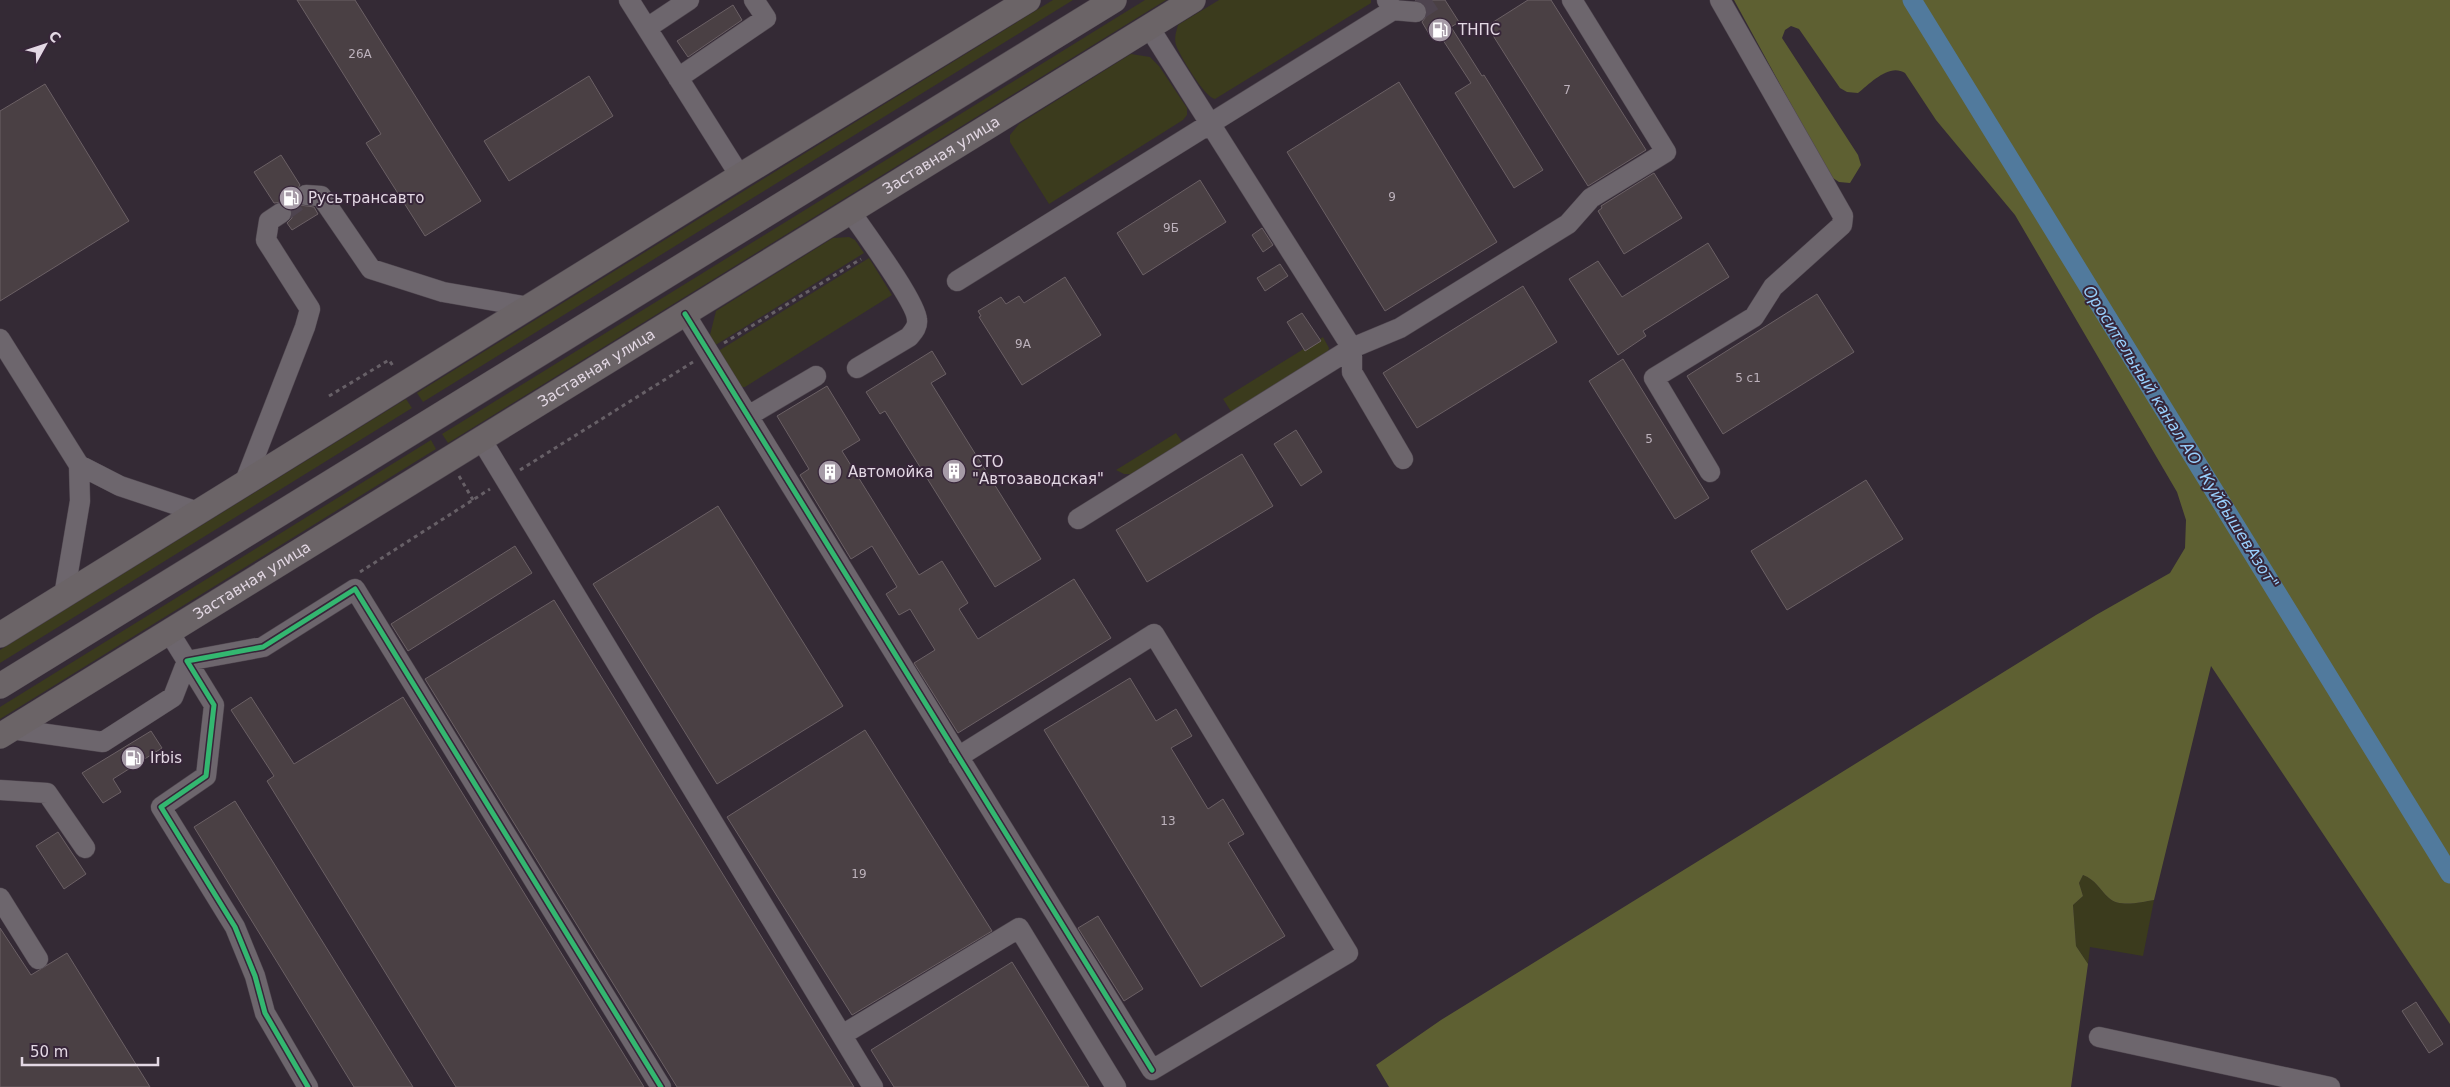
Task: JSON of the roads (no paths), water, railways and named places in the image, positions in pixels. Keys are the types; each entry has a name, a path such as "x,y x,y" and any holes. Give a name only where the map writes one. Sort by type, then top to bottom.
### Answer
{"main road":[{"path":"0,635 740,176 1028,0"},
{"path":"0,686 1114,0"},
{"name":"Заставная улица","path":"6,732 1193,0"}],"street":[{"path":"629,0 740,176"},
{"path":"647,28 688,0"},
{"path":"678,78 766,18 754,0"},
{"path":"1078,519 1352,348 1400,328 1560,229 1568,224 1590,198 1666,152 1572,0"},
{"path":"1710,472 1654,378 1754,317 1773,287 1842,224 1843,216 1720,0"},
{"path":"957,281 1210,124 1390,5 1416,12"},
{"path":"1149,27 1352,348 1352,372 1403,459"},
{"path":"306,195 321,196 371,269 443,292 529,307"},
{"path":"850,211 909,300 917,320 915,330 909,337 857,368"},
{"path":"244,484 305,328 310,309 266,240 268,221 281,213"},
{"path":"684,314 1152,1070 1348,953 1154,634 958,756"},
{"path":"0,339 79,466 80,501 64,596"},
{"path":"748,416 816,376"},
{"path":"481,440 873,1087"},
{"path":"79,466 120,486 198,512"},
{"path":"187,661 263,647 355,589 661,1087"},
{"path":"169,632 214,705 206,776 161,807 235,927 255,976 265,1013 308,1087"},
{"path":"6,732 103,742 173,697 187,661"},
{"path":"0,790 47,793 85,848"},
{"path":"0,898 38,959"},
{"path":"842,1035 1019,928 1116,1087"},
{"path":"2099,1037 2330,1087"}],"waterway":[{"name":"Оросительный канал АО \"КуйбышевАзот\"","path":"1912,0 2450,874"}],"tunnel":[{"path":"1416,12 1434,0"},
{"path":"281,213 306,195"}],"place":[{"name":"ТНПС","path":"1440,30"},
{"name":"Русьтрансавто","path":"291,198"},
{"name":"СТО \"Автозаводская\"","path":"954,471"},
{"name":"Автомойка","path":"830,472"},
{"name":"Irbis","path":"133,758"}]}
